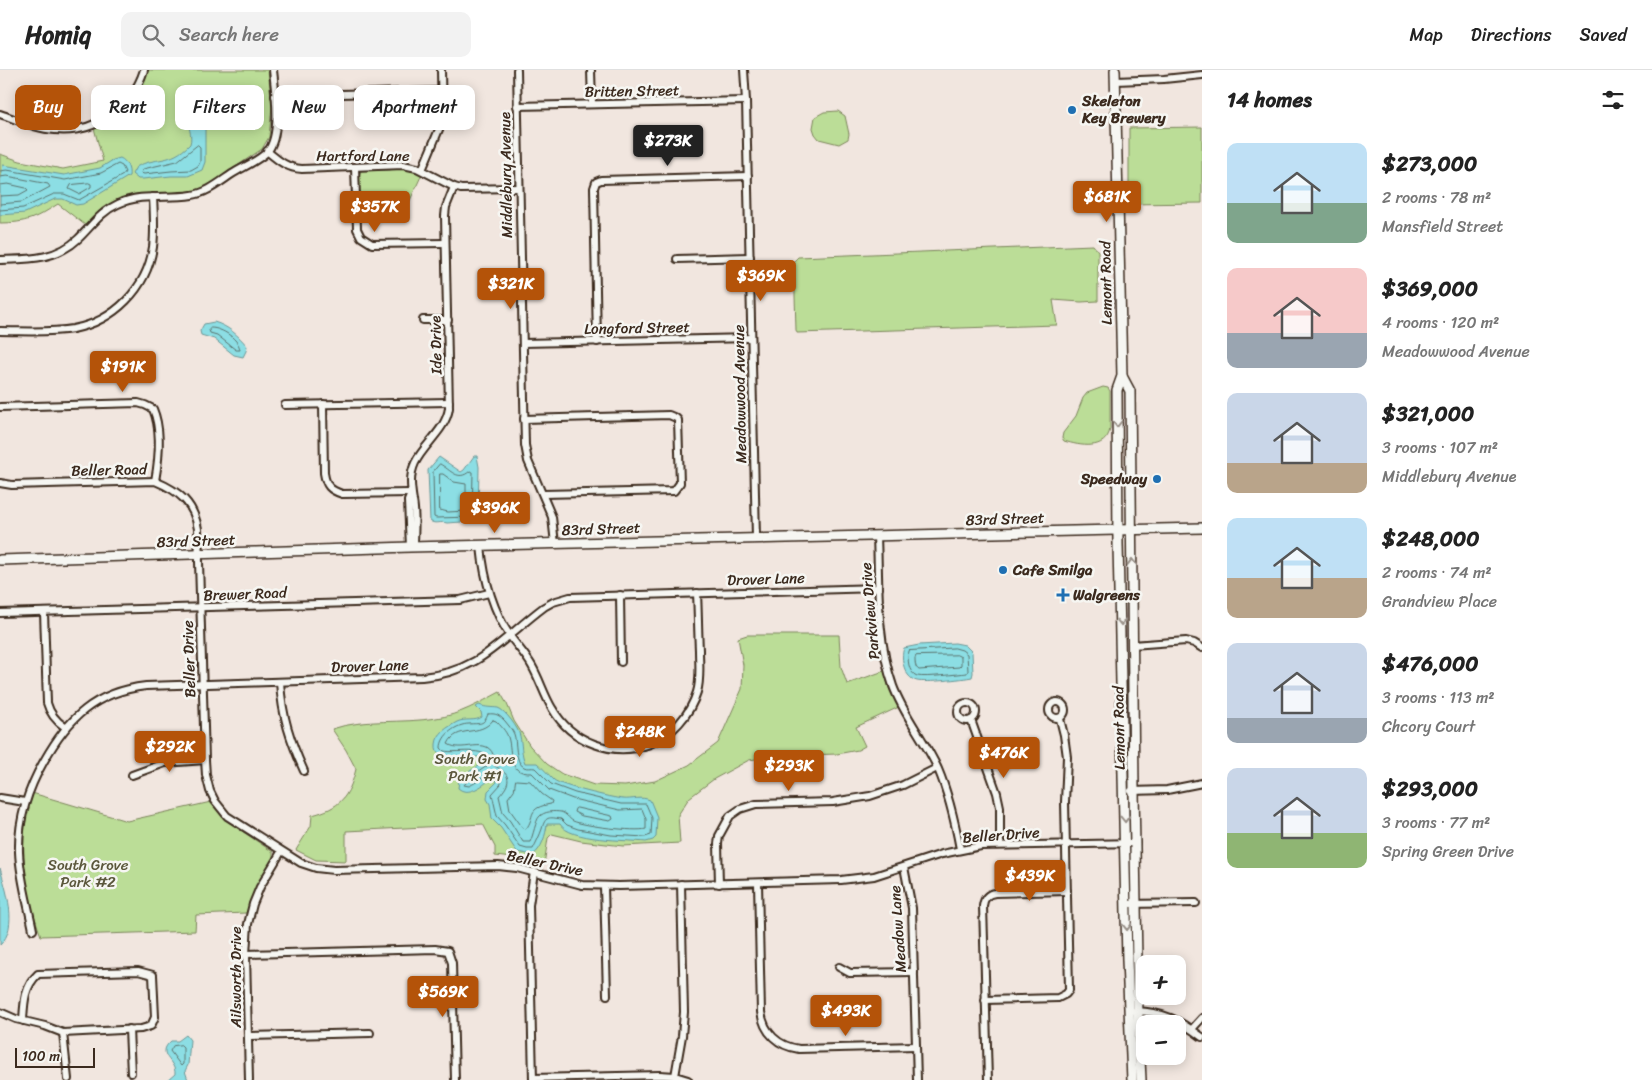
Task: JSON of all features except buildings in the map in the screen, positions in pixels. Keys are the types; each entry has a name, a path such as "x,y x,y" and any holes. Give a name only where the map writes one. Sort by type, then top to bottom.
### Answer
{"main road":[{"name":"Lemont Road","path":"1115,70 1122,376 1117,390 1118,530 1125,843 1131,904 1132,1080"},
{"name":"Lemont Road","path":"1122,376 1130,391 1136,843 1131,904"},
{"name":"83rd Street","path":"0,560 412,547 1202,528"},
{"name":"Lemont Road","path":"1133,1011 1141,1080"}],"street":[{"path":"0,114 44,129 66,131 81,129 96,124 117,110 134,91 144,70"},
{"path":"273,70 274,85"},
{"path":"441,70 441,85"},
{"name":"Middlebury Avenue","path":"516,70 525,445 528,462 552,517 555,544"},
{"path":"591,70 592,104"},
{"name":"Meadowwood Avenue","path":"744,70 756,538"},
{"path":"1164,70 1164,79"},
{"path":"1116,80 1164,79 1202,74"},
{"name":"Britten Street","path":"517,106 746,101"},
{"path":"0,260 34,259 57,253 77,240 98,217 111,208 134,199 185,196 205,191 268,151 275,130"},
{"path":"422,170 439,130"},
{"name":"Hartford Lane","path":"268,151 290,168 403,165 422,170 454,187 475,189 519,188"},
{"path":"355,167 357,229 361,237 372,244 445,243"},
{"path":"598,342 594,188 596,182 601,180 748,176"},
{"name":"Ide Drive","path":"412,547 413,501 411,479 414,464 446,418 449,402 445,243 446,207 454,187"},
{"path":"0,331 74,328 99,320 126,301 144,277 151,256 154,237 153,197"},
{"path":"677,259 750,257"},
{"path":"423,320 448,320"},
{"name":"Longford Street","path":"523,343 751,338"},
{"path":"286,405 449,402"},
{"path":"0,407 138,403 145,405 153,409 157,422 158,461 155,481"},
{"path":"323,404 324,473 326,484 332,491 342,494 411,493"},
{"path":"524,419 669,415 676,418 678,423 680,483 676,489 672,491 543,494"},
{"name":"Beller Road","path":"0,483 12,485 155,481 181,494 191,507 197,522 199,555"},
{"name":"Parkview Drive","path":"877,535 881,632 887,669 897,696 937,768 951,806 960,849"},
{"path":"481,546 490,593 510,635 534,668 551,707 564,726 578,737 598,746 618,749 637,748 658,740 677,727 693,702 700,675 697,593"},
{"name":"Beller Drive","path":"199,555 204,760 210,791 227,816 281,852 306,865 326,870 490,866 517,868 572,883 604,886 758,883 841,880 874,876 960,849 1000,845 1136,843"},
{"name":"Drover Lane","path":"33,930 19,851 21,821 25,802 40,767 65,727 90,706 115,693 146,686 422,677 445,674 484,657 532,616 553,602 581,596 879,588"},
{"name":"Brewer Road","path":"0,613 460,600 490,593"},
{"path":"620,595 621,662"},
{"path":"44,612 47,703 50,712 57,722 65,727"},
{"path":"1132,645 1186,641 1201,647"},
{"path":"280,682 286,725 304,771"},
{"path":"985,1000 1058,998 1066,994 1070,984 1066,843 1066,748 1060,718"},
{"path":"971,720 997,793 1000,807 1000,845"},
{"path":"132,774 164,763 204,760"},
{"path":"719,884 719,836 730,816 740,809 756,804 833,802 862,798 903,785 937,768"},
{"path":"1124,791 1177,788 1202,783"},
{"path":"0,798 25,802"},
{"name":"Ailsworth Drive","path":"249,1080 246,954 248,924 260,887 281,852"},
{"name":"Meadow Lane","path":"904,867 911,901 917,1080"},
{"path":"534,872 529,905 533,1079 653,1075 675,1076 688,1080"},
{"path":"758,883 761,1012 763,1022 772,1037 787,1047 799,1049 916,1046"},
{"path":"675,1076 684,1012 680,884"},
{"path":"604,886 606,995"},
{"path":"988,1080 983,906 987,896 996,892 1067,891"},
{"path":"1131,904 1196,903"},
{"path":"246,954 435,949 448,951 452,964 455,1080"},
{"path":"839,967 850,973 914,972"},
{"path":"0,1012 23,1021 45,1026 63,1033 141,1029 151,1026 155,1017 153,975 138,971 38,974 29,982 24,1002 23,1021"},
{"path":"1133,1011 1170,1016 1202,1037"},
{"path":"1192,1029 1202,1018"},
{"path":"129,1029 131,1073"},
{"path":"63,1033 68,1079"},
{"path":"249,1036 370,1033"}],"green space":[{"path":"147,70 268,70 272,106 269,137 262,149 204,188 188,192 136,194 124,197 102,208 85,225 58,204 31,219 0,223 0,154 20,161 63,169 103,161 95,130 165,130 165,85 141,85"},
{"path":"838,111 845,116 849,134 848,139 839,144 819,139 813,128 815,117 824,112"},
{"path":"1202,127 1202,203 1129,204 1129,128"},
{"path":"404,169 422,174 407,207 403,210 359,210 358,179 361,171"},
{"path":"1093,245 1098,251 1098,301 1053,300 1057,325 797,333 796,330 794,261 798,257"},
{"path":"1103,387 1108,388 1110,391 1110,429 1108,436 1098,444 1092,445 1064,441 1062,438 1063,433 1076,416 1083,398 1087,393"},
{"name":"South Grove Park #1","path":"747,635 839,635 841,667 847,684 884,671 889,688 899,707 856,727 865,746 858,750 837,754 777,756 749,760 714,779 689,798 678,815 680,843 623,846 581,841 552,834 548,838 544,865 521,859 495,856 495,847 483,824 346,831 346,861 316,860 296,850 311,826 312,815 330,809 342,800 350,787 356,769 332,729 357,723 423,720 445,716 469,708 500,692 514,721 530,746 547,764 562,774 594,785 625,786 655,781 689,765 718,743 742,689 743,665 738,638"},
{"name":"South Grove Park #2","path":"32,793 127,821 211,802 227,821 273,852 273,858 257,885 246,913 196,915 195,931 41,936 30,901 24,865 27,811"}],"water":[{"path":"190,130 205,130 205,162 202,170 188,176 143,179 138,179 132,174 136,167 169,158 183,151 190,144"},
{"path":"120,158 128,165 129,176 83,204 76,205 63,199 55,199 25,213 0,215 0,184 3,165 64,175 100,168"},
{"path":"214,322 232,331 247,346 243,357 234,355 214,339 201,335 200,331 204,324"},
{"path":"474,456 477,456 479,467 477,521 434,523 430,521 428,470 439,457 461,472"},
{"path":"955,643 965,645 972,652 972,677 917,681 906,672 903,662 904,648 919,645"},
{"path":"479,705 498,708 504,712 519,733 525,763 537,763 554,780 576,788 623,799 643,798 650,800 657,817 656,837 646,842 600,839 575,834 566,830 560,824 547,824 543,841 533,855 517,852 501,828 492,819 490,804 487,799 488,791 497,782 496,780 491,779 470,791 458,788 459,781 470,771 484,763 483,759 481,757 446,757 440,755 437,751 438,737 447,728 460,721 482,717 481,712 476,707"},
{"path":"0,868 8,897 10,919 6,937 0,945"},
{"path":"186,1035 190,1040 188,1065 185,1071 188,1080 168,1080 175,1074 173,1065 165,1054 165,1050 171,1041 178,1041"}],"place":[{"name":"Skeleton Key Brewery","path":"1072,110"},
{"name":"Speedway","path":"1157,479"},
{"name":"Cafe Smilga","path":"1003,570"},
{"name":"Walgreens","path":"1063,595"}]}
